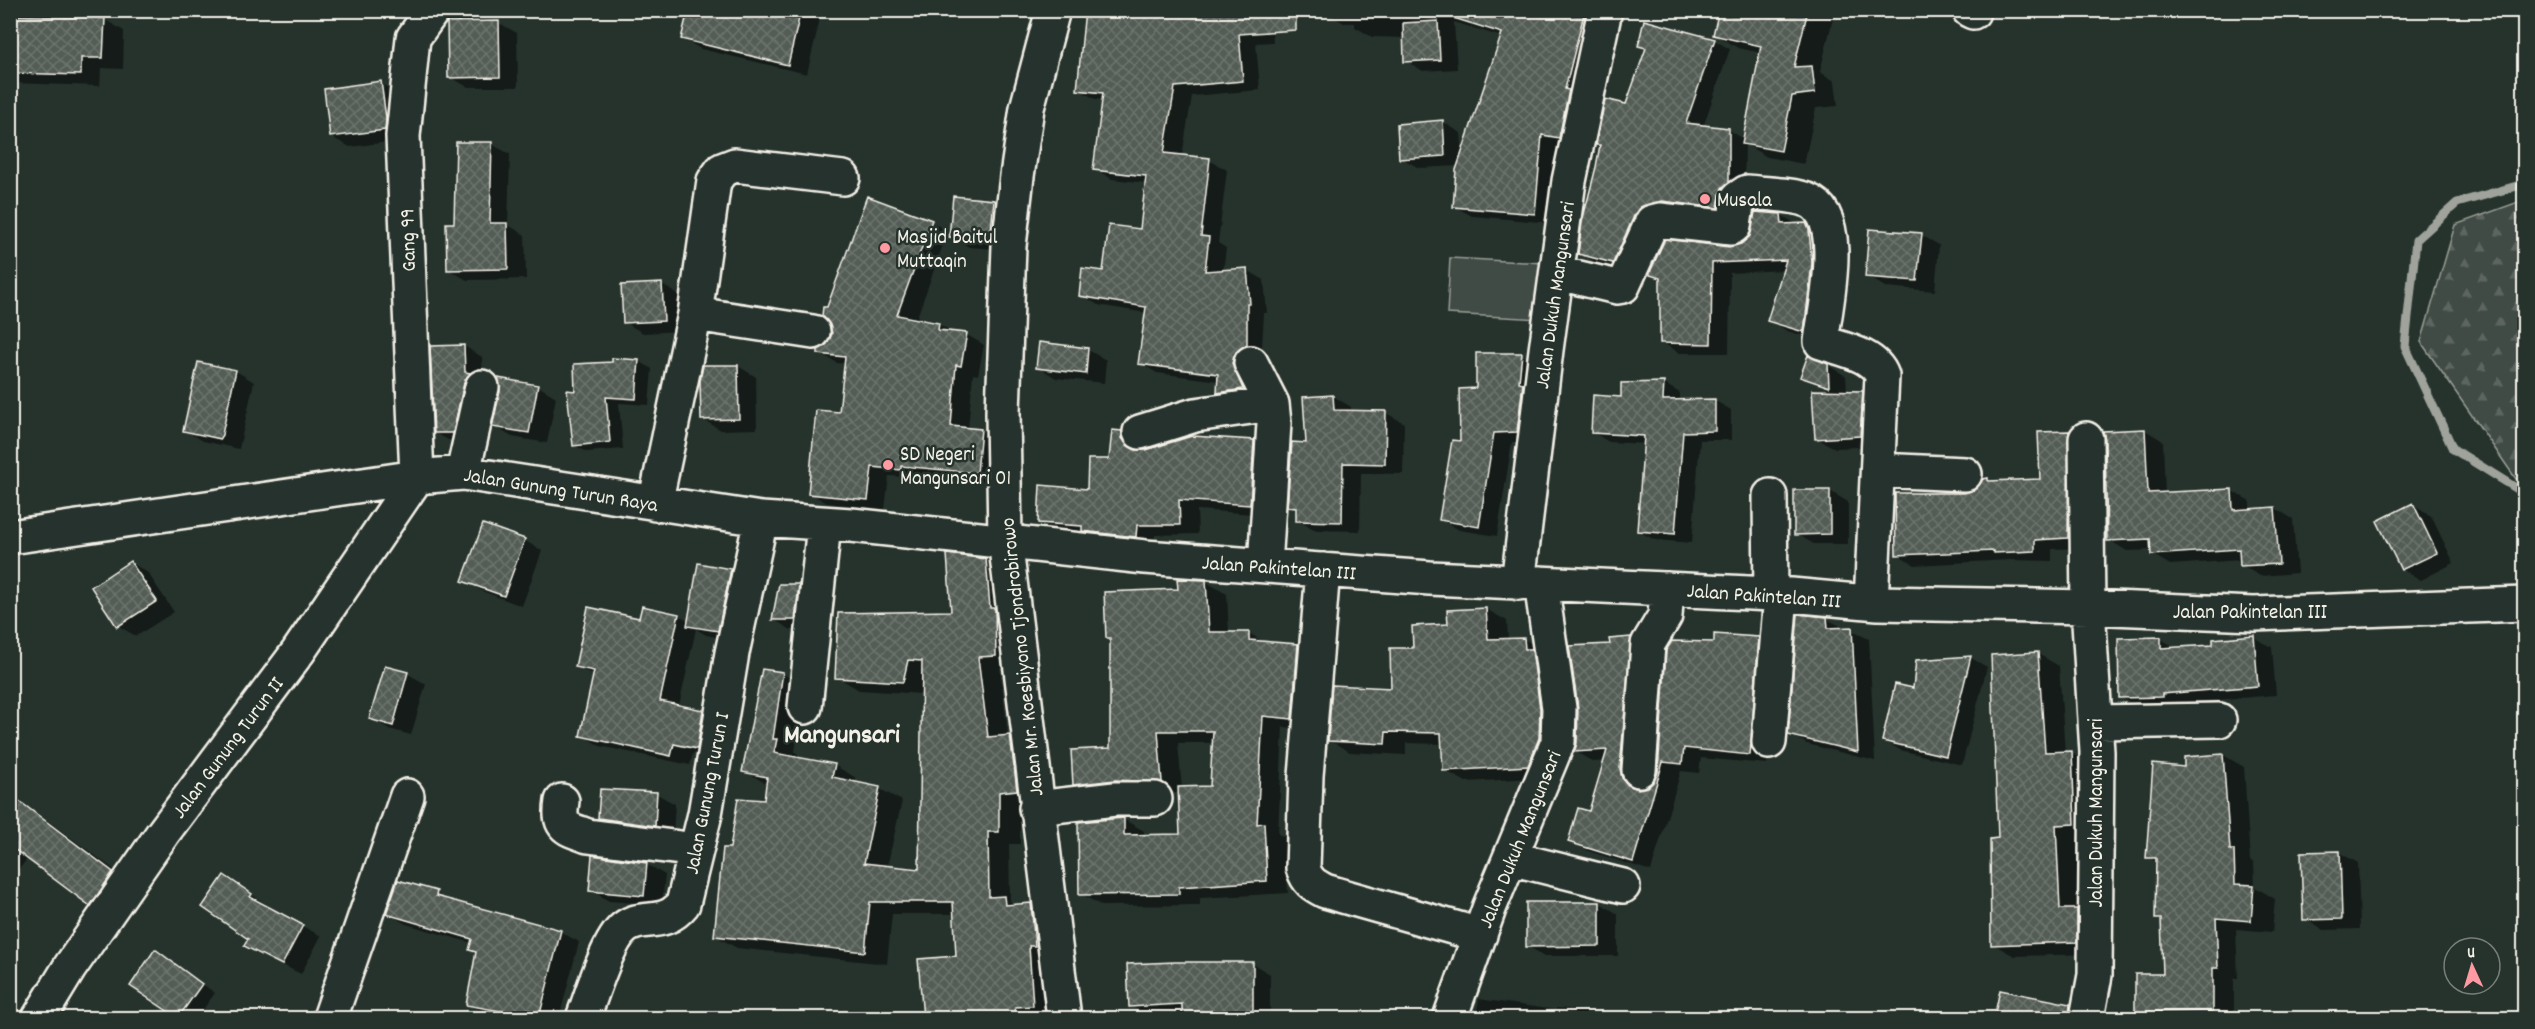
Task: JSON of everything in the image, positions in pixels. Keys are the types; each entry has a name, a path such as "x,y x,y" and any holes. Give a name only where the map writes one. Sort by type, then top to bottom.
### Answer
{"street":[{"name":"Gang 99","path":"417,477 403,136 413,38 433,10"},
{"name":"Jalan Mr. Koesbiyono Tjondrobirowo","path":"1053,10 1027,108 1009,246 1003,412 1005,540 1036,808 1064,1018"},
{"name":"Jalan Dukuh Mangunsari","path":"1450,1018 1510,858 1558,742 1559,708 1530,583 1546,350 1569,182 1605,10"},
{"path":"655,504 695,314 714,182 722,170 735,165 843,178"},
{"path":"1557,273 1617,287 1623,286 1652,222 1660,220 1726,229 1734,226 1738,198 1747,192 1807,200 1820,208 1826,219 1832,246 1821,342 1870,360 1878,366 1882,376 1871,602"},
{"path":"695,314 813,332"},
{"path":"1251,363 1272,404 1274,423 1265,566"},
{"path":"463,473 482,387"},
{"path":"1140,432 1195,415 1272,404"},
{"name":"Jalan Dukuh Mangunsari","path":"2086,439 2088,607 2097,752 2095,975 2087,1018"},
{"path":"1878,470 1965,474"},
{"name":"Jalan Gunung Turun Raya","path":"10,537 417,477 463,473 761,519 1005,540"},
{"name":"Jalan Gunung Turun II","path":"39,1018 70,967 157,842 298,652 417,477"},
{"path":"1769,742 1776,594 1770,496"},
{"name":"Jalan Gunung Turun I","path":"583,1018 613,941 624,927 666,919 677,912 683,904 705,814 732,653 761,519"},
{"path":"805,707 824,524"},
{"name":"Jalan Pakintelan III","path":"1005,540 1144,557 1265,566 1530,583 1776,594 1871,602 2254,614 2524,604"},
{"path":"1323,570 1306,776 1303,868 1306,877 1312,885 1324,891 1480,935"},
{"path":"1640,770 1648,644 1665,616 1667,589"},
{"path":"2095,722 2219,720"},
{"path":"330,1018 407,796"},
{"path":"1036,808 1115,799 1155,799"},
{"path":"562,801 562,823 566,828 577,833 696,850"},
{"path":"1510,858 1623,886"}],"green space":[{"path":"2524,200 2524,481 2516,479 2421,342 2455,225"},
{"path":"1450,258 1544,263 1541,319 1447,314"}],"building":[{"path":"688,10 801,10 788,65 681,39"},
{"path":"1085,10 1198,15 1199,10 1296,10 1296,30 1239,34 1243,81 1175,87 1164,153 1210,158 1201,236 1209,237 1205,271 1247,268 1250,304 1247,304 1247,345 1236,352 1232,363 1243,389 1217,393 1218,374 1138,364 1146,307 1079,296 1082,268 1103,271 1109,225 1140,229 1146,176 1093,170 1103,93 1077,90"},
{"path":"1448,10 1585,10 1565,89 1569,90 1559,138 1542,135 1535,214 1453,207 1456,170 1502,33 1447,16"},
{"path":"1719,10 1808,10 1794,67 1812,66 1815,93 1792,96 1781,151 1742,144 1761,46 1713,35"},
{"path":"10,15 105,18 103,58 81,58 81,75 10,73"},
{"path":"1644,20 1715,39 1686,123 1729,128 1729,182 1722,188 1718,208 1662,201 1640,207 1613,263 1578,254 1582,222 1596,167 1600,145 1596,145 1605,99 1626,104 1646,48 1638,46"},
{"path":"499,21 500,77 448,78 447,22"},
{"path":"1438,21 1440,60 1404,62 1403,23"},
{"path":"381,81 386,118 385,130 330,137 324,89"},
{"path":"1443,120 1445,156 1399,159 1397,124"},
{"path":"456,142 492,142 490,223 507,223 508,269 447,270 446,223 454,223"},
{"path":"867,196 932,220 897,315 939,323 938,330 967,333 961,366 956,365 951,426 981,429 977,473 901,466 901,470 872,467 868,500 808,494 816,410 839,412 845,357 818,354 818,350 827,344 832,334 830,325 822,316 823,307 827,307"},
{"path":"953,196 994,200 990,240 949,237"},
{"path":"1755,212 1781,214 1782,224 1806,223 1809,230 1812,263 1804,332 1767,321 1786,260 1712,263 1711,344 1660,343 1660,278 1650,275 1650,272 1665,239 1729,247 1741,244 1750,236"},
{"path":"1869,229 1922,233 1917,281 1865,277"},
{"path":"662,283 664,321 623,323 621,285"},
{"path":"1039,342 1088,348 1086,374 1036,368"},
{"path":"464,345 465,372 471,373 464,383 453,433 434,433 430,346"},
{"path":"1476,353 1522,353 1519,382 1523,383 1517,432 1494,433 1479,527 1439,520 1452,440 1460,441 1459,389 1476,388"},
{"path":"1808,355 1828,364 1829,387 1800,377"},
{"path":"612,358 639,360 636,399 606,397 610,442 573,446 567,390 575,391 574,364 612,362"},
{"path":"198,362 236,370 221,439 183,431"},
{"path":"703,365 738,365 739,419 701,420 700,381"},
{"path":"498,378 538,385 529,433 492,427 500,391"},
{"path":"1664,382 1663,400 1715,399 1715,431 1683,432 1675,534 1637,531 1644,436 1591,433 1593,395 1621,397 1621,383"},
{"path":"1812,390 1863,391 1860,436 1815,439"},
{"path":"1333,395 1334,410 1386,411 1385,464 1343,463 1342,522 1296,521 1296,508 1287,507 1292,442 1306,443 1303,397"},
{"path":"2145,429 2148,493 2232,489 2233,510 2275,507 2279,564 2240,566 2239,549 2151,555 2150,539 2107,541 2103,431"},
{"path":"1112,430 1122,431 1122,438 1127,445 1136,450 1146,450 1192,436 1254,440 1250,505 1179,500 1180,525 1137,525 1136,537 1082,531 1082,526 1038,523 1040,485 1087,489 1088,459 1109,459"},
{"path":"2069,431 2068,538 2035,540 2035,551 1896,555 1895,493 1964,493 1974,490 1983,479 1988,478 1988,481 2040,479 2038,432"},
{"path":"1794,490 1830,490 1830,534 1794,535"},
{"path":"2413,503 2437,553 2401,570 2377,521"},
{"path":"483,524 525,539 504,596 462,581"},
{"path":"947,554 986,559 990,608 995,608 996,656 978,657 988,737 1010,735 1017,790 999,792 999,832 988,832 989,897 1004,896 1005,905 1031,903 1035,946 1029,946 1033,1006 1015,1007 1016,1018 923,1018 918,959 956,956 953,902 870,902 865,952 714,936 723,848 730,848 738,798 764,800 767,777 742,772 762,669 783,672 773,739 777,739 774,753 835,764 832,777 880,787 864,863 919,869 922,661 908,660 903,682 835,678 838,613 951,611"},
{"path":"130,561 157,601 117,627 91,587"},
{"path":"698,563 731,569 718,631 687,626"},
{"path":"1177,579 1206,580 1209,632 1249,632 1249,640 1298,644 1292,719 1263,716 1257,824 1264,823 1267,881 1179,887 1179,894 1079,895 1078,822 1124,818 1124,835 1180,834 1178,787 1210,786 1213,731 1158,731 1162,782 1115,780 1073,785 1071,750 1110,748 1110,638 1106,638 1104,592 1178,589"},
{"path":"779,584 799,584 795,620 772,620"},
{"path":"642,606 679,614 660,701 703,710 697,749 674,744 671,756 580,736 594,671 575,667 588,607 639,618"},
{"path":"1486,608 1488,639 1524,638 1525,649 1532,649 1540,709 1539,738 1528,766 1443,771 1441,733 1386,732 1385,744 1328,741 1332,685 1391,688 1390,648 1413,648 1412,626 1448,624 1447,610"},
{"path":"1798,614 1827,617 1828,628 1852,627 1858,752 1788,735"},
{"path":"1714,634 1759,637 1750,755 1684,748 1682,764 1663,762 1633,862 1568,842 1578,808 1589,811 1607,750 1574,752 1577,743 1578,708 1569,646 1610,644 1609,639 1631,637 1620,769 1622,778 1628,785 1638,789 1648,787 1658,772 1666,650 1672,641 1714,642"},
{"path":"2254,635 2258,686 2162,694 2162,697 2119,698 2118,638 2161,637 2161,648 2213,645 2213,639"},
{"path":"2038,652 2045,752 2072,751 2075,824 2056,825 2060,909 2077,909 2077,942 1991,945 1990,839 1998,838 1991,655"},
{"path":"1971,656 1946,756 1882,741 1895,684 1913,688 1916,660"},
{"path":"385,666 408,672 393,726 369,719"},
{"path":"2223,754 2230,850 2234,850 2235,884 2254,885 2251,921 2216,918 2218,968 2213,968 2213,1011 2135,1012 2135,974 2163,974 2161,919 2155,919 2156,858 2146,858 2153,764 2184,767 2184,757"},
{"path":"600,789 657,792 655,826 598,818"},
{"path":"10,794 113,872 90,906 10,846"},
{"path":"2340,851 2342,919 2303,920 2301,852"},
{"path":"592,855 647,863 644,896 589,891"},
{"path":"224,875 252,894 250,897 303,925 282,965 244,946 248,939 202,907"},
{"path":"398,880 437,891 436,896 561,930 539,1018 466,1005 476,952 469,950 472,939 386,914"},
{"path":"1526,902 1600,902 1600,946 1526,947"},
{"path":"155,949 202,984 178,1018 130,986"},
{"path":"1253,962 1253,1013 1182,1014 1182,1004 1129,1007 1127,964"},
{"path":"2000,990 2070,1004 2069,1018 1994,1018"}],"waterway":[{"path":"2524,184 2457,203 2416,240 2405,346 2453,449 2524,493"}],"place":[{"name":"Musala","path":"1705,199"},
{"name":"Masjid Baitul Muttaqin","path":"885,248"},
{"name":"SD Negeri Mangunsari 01","path":"888,465"}],"district":[{"name":"Mangunsari","path":"842,733"}]}
